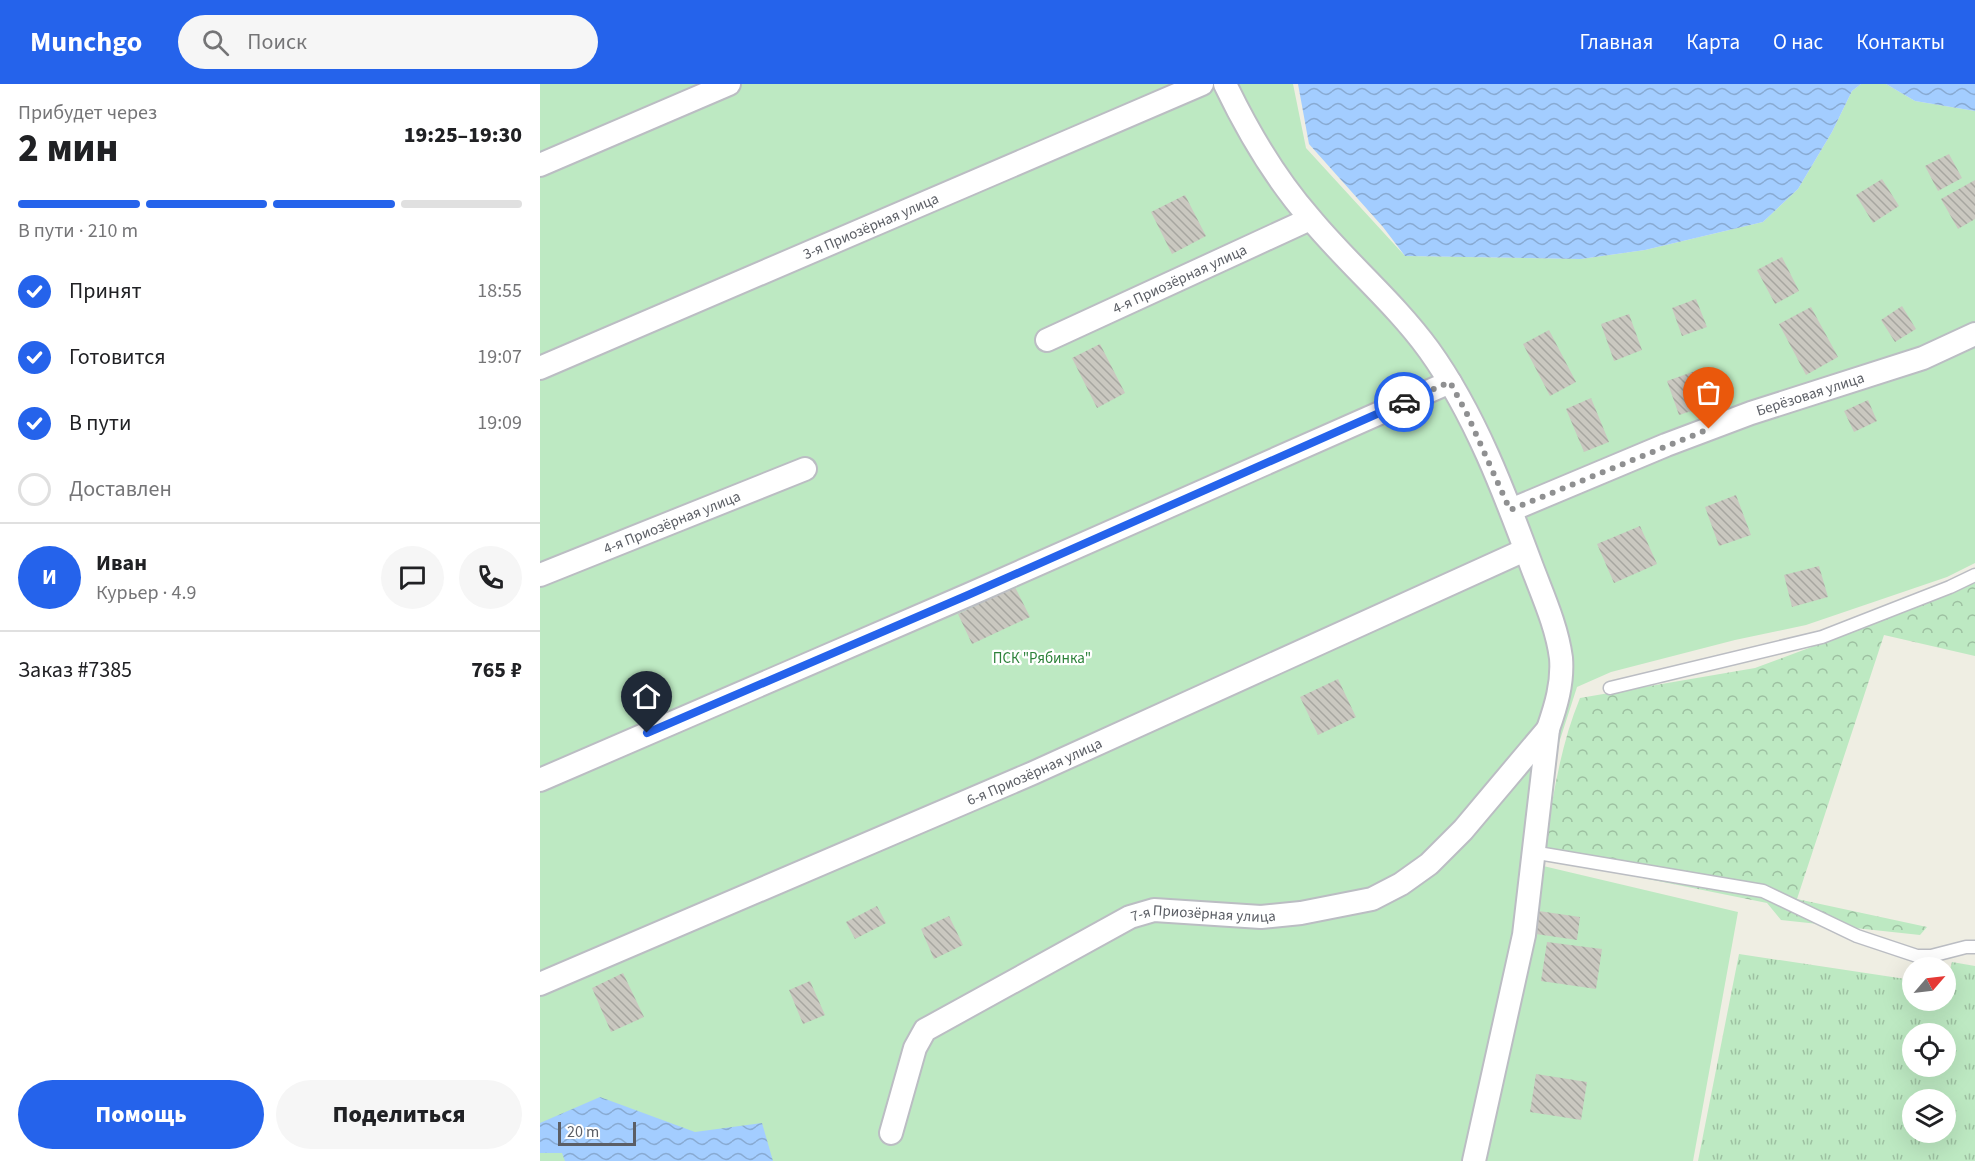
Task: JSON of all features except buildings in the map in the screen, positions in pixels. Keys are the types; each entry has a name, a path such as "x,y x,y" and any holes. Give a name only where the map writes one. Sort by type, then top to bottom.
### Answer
{"street":[{"path":"540,165 729,84"},
{"name":"3-я Приозёрная улица","path":"540,368 1202,84"},
{"name":"7-я Приозёрная улица","path":"1225,84 1248,130 1277,175 1310,219 1388,299 1429,350 1450,382 1467,414 1510,510 1550,616 1561,658 1561,686 1548,729 1524,935 1474,1161"},
{"name":"4-я Приозёрная улица","path":"1047,340 1310,219"},
{"name":"Берёзовая улица","path":"1510,510 1677,441 1751,413 1923,358 1975,334"},
{"path":"540,780 1450,382"},
{"name":"4-я Приозёрная улица","path":"540,575 805,469"},
{"name":"6-я Приозёрная улица","path":"540,984 1033,773 1526,550"},
{"name":"7-я Приозёрная улица","path":"891,1132 915,1048 925,1030 1130,916 1154,909 1261,917 1301,913 1372,899 1401,884 1429,864 1463,830 1548,729"}],"lane":[{"path":"1610,688 1822,638 1975,575"},
{"path":"1532,852 1763,891 1857,936 1917,956 1931,956 1966,947 1975,947"}],"green space":[{"name":"ПСК \"Рябинка\"","path":"540,84 1293,84 1306,148 1405,256 1581,259 1645,250 1763,222 1798,189 1832,132 1852,91 1861,84 1886,84 1915,101 1975,111 1975,563 1947,577 1806,625 1735,640 1611,672 1577,687 1557,749 1539,865 1738,912 1693,1161 540,1161"},
{"path":"1975,582 1975,656 1884,635 1797,899 1927,927 1920,935 1781,920 1767,903 1554,860 1544,849 1562,753 1580,698 1755,668"},
{"path":"1739,954 1902,978 1902,1011 1956,1011 1956,963 1975,966 1975,1161 1698,1161"}],"water":[{"path":"1298,84 1861,84 1852,91 1832,132 1798,189 1763,222 1645,250 1581,259 1405,256 1383,227 1309,144"},
{"path":"1886,84 1975,84 1975,111 1915,101"},
{"path":"600,1097 695,1132 762,1123 773,1161 565,1161 562,1153 540,1153 540,1123"}],"way so far":[{"path":"1404,402 1450,382 1467,414 1510,510 1709,429"}],"route":[{"path":"647,733 968,595 1404,402"}]}
